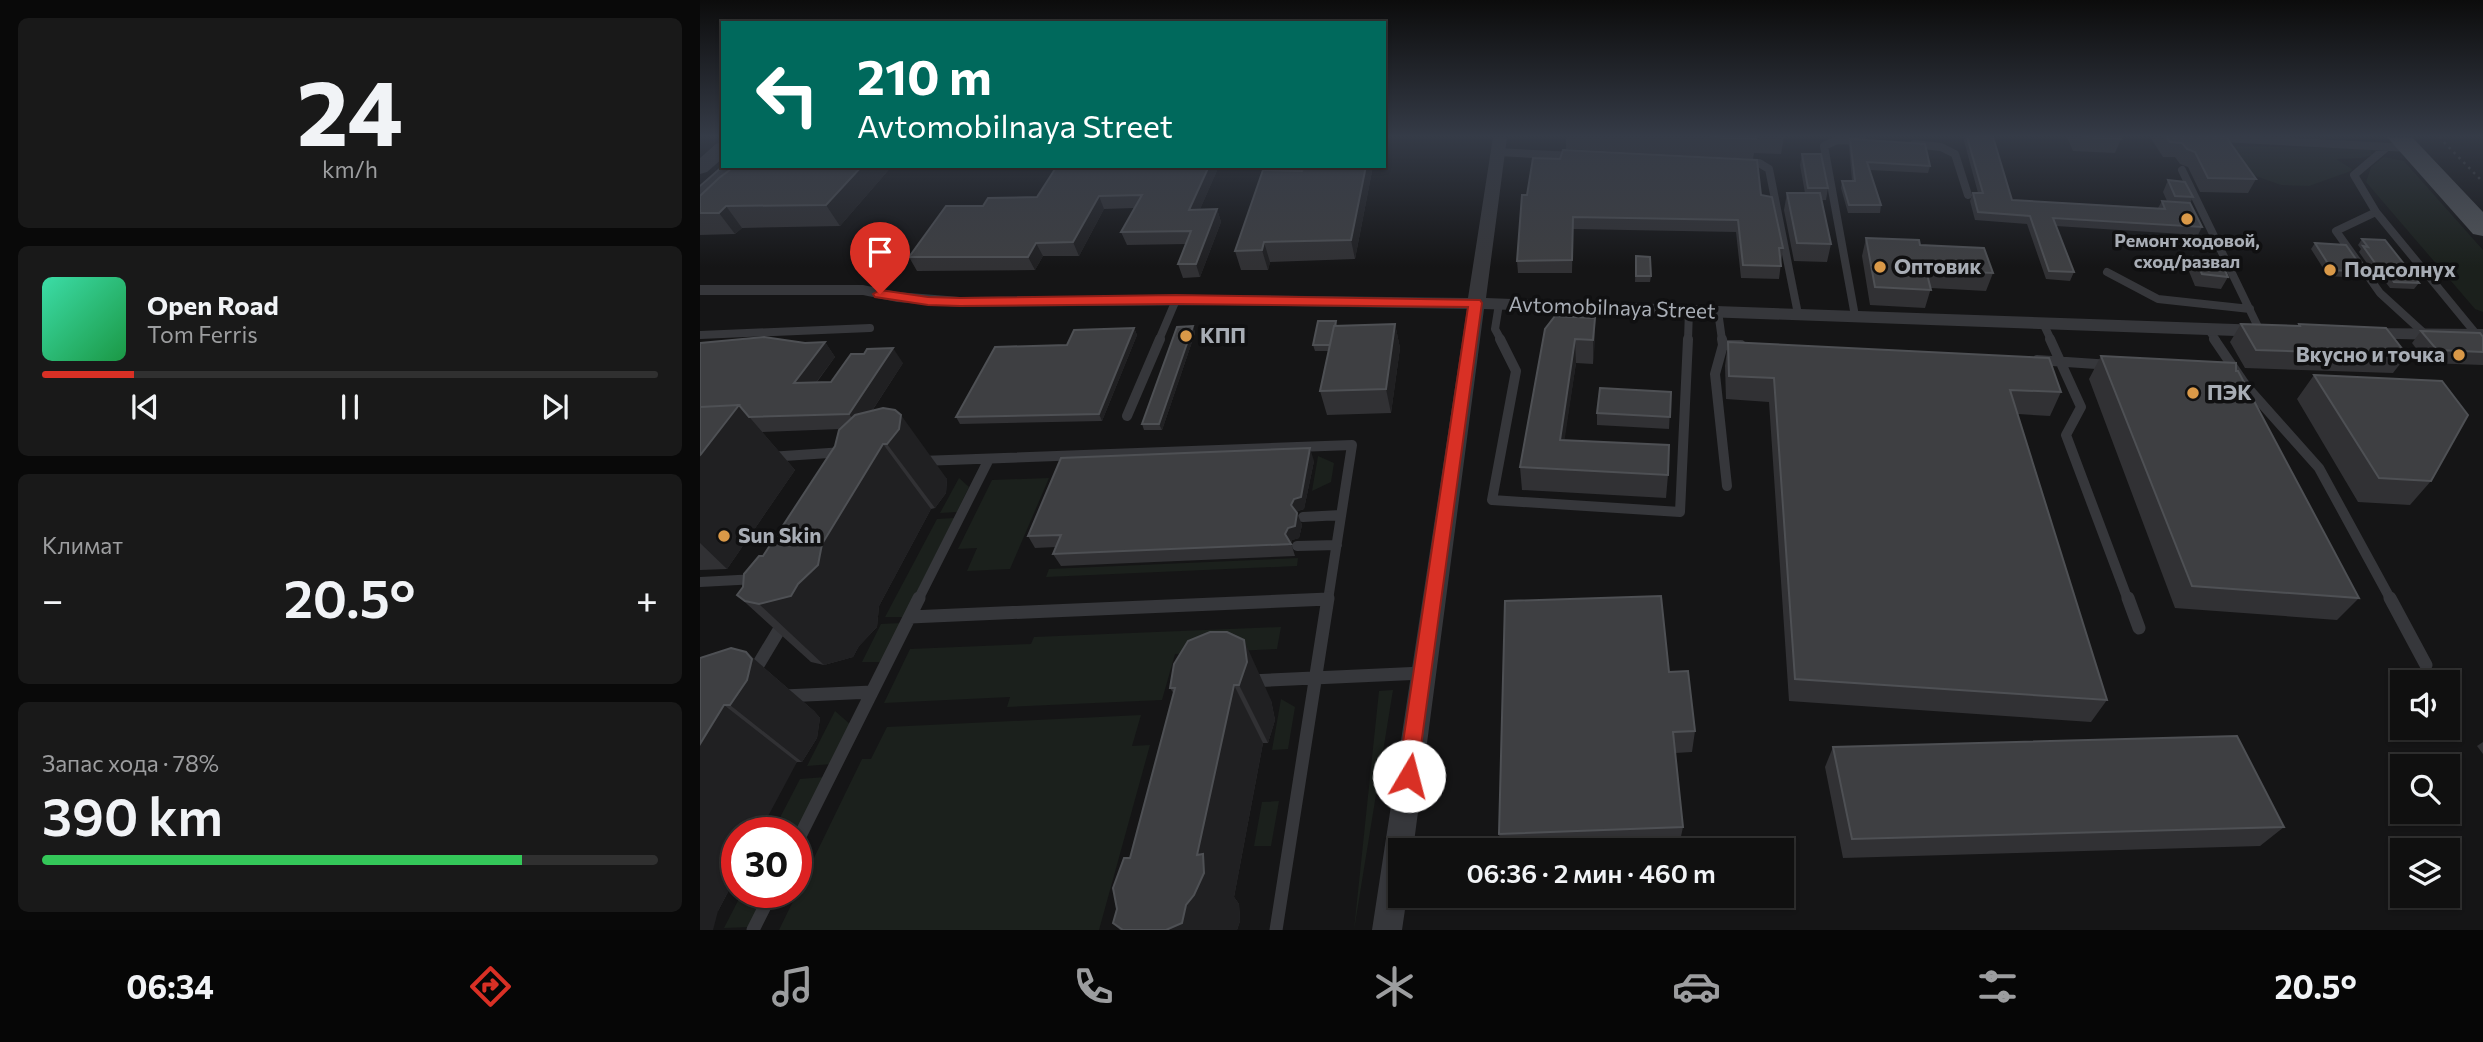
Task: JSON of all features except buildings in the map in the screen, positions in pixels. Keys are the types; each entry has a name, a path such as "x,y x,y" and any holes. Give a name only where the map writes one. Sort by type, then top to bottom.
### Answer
{"main road":[{"path":"2439,180 2483,228"},
{"path":"2453,180 2483,204"}],"street":[{"path":"700,198 719,180"},
{"path":"1387,930 1423,673 1487,304 1496,180"},
{"name":"Avtomobilnaya Street","path":"700,290 863,290 907,299 960,302 1176,299 1487,304 2288,332"},
{"path":"2343,333 2399,337 2480,335"}],"lane":[{"path":"1771,180 1798,314"},
{"path":"1830,180 1854,316"},
{"path":"1964,180 1968,195"},
{"path":"2187,180 2260,331"},
{"path":"2357,180 2376,212 2480,335"},
{"path":"2376,212 2336,231 2380,293 2426,335"},
{"path":"2108,272 2158,299 2250,309"},
{"path":"1127,416 1176,299"},
{"path":"1487,304 1495,329 1516,371 1492,500 1680,512 1689,310"},
{"path":"1718,311 1723,345 1715,374 1727,485"},
{"path":"2043,323 2081,407 2066,435 2139,628"},
{"path":"700,335 870,328"},
{"path":"2208,329 2246,386 2319,468 2427,664"},
{"path":"1723,345 1750,346"},
{"path":"2020,360 2128,366"},
{"path":"2223,371 2236,372"},
{"path":"907,462 1352,445 1276,930"},
{"path":"755,458 844,452 836,464"},
{"path":"810,817 989,459"},
{"path":"1303,517 1341,515"},
{"path":"1297,546 1337,545"},
{"path":"700,582 763,579 770,567"},
{"path":"910,617 1328,599"},
{"path":"745,687 795,603"},
{"path":"1238,681 1423,673"},
{"path":"765,697 872,692"},
{"path":"753,930 764,908"}],"shaded area":[{"path":"2268,180 2325,180 2309,186 2281,185"},
{"path":"2421,180 2483,250 2483,312 2475,309 2366,182"},
{"path":"1318,456 1334,463 1331,482 1312,491"},
{"path":"959,478 969,487 957,512 940,513"},
{"path":"1049,478 1010,569 967,571 977,548 958,549 992,480"},
{"path":"954,518 905,617 885,617 937,519"},
{"path":"1298,558 1297,566 1046,577 1049,569"},
{"path":"901,623 882,662 862,662 881,624"},
{"path":"1281,627 1277,649 1175,654 1162,700 1007,707 1010,697 884,703 910,649 1031,644 1034,637"},
{"path":"1393,690 1354,930 1379,691"},
{"path":"1281,699 1295,707 1288,749 1272,750"},
{"path":"835,711 851,725 832,764 807,766"},
{"path":"1141,715 1132,746 1150,745 1099,930 779,930 790,908 812,908 812,862 862,759 871,759 887,727"},
{"path":"825,777 804,817 780,817 800,779"},
{"path":"1279,801 1271,846 1254,846 1262,802"},
{"path":"734,908 760,908 750,927 724,928"}],"tram line":[{"path":"700,186 706,180"}],"place":[{"name":"Ремонт ходовой, сход/развал","path":"2187,219"},
{"name":"Оптовик","path":"1880,267"},
{"name":"Подсолнух","path":"2330,270"},
{"name":"КПП","path":"1186,336"},
{"name":"Вкусно и точка","path":"2459,355"},
{"name":"ПЭК","path":"2193,393"},
{"name":"Sun Skin","path":"724,536"}],"route":[{"path":"880,294 928,301 960,302 1176,299 1475,303 1409,776"}]}
